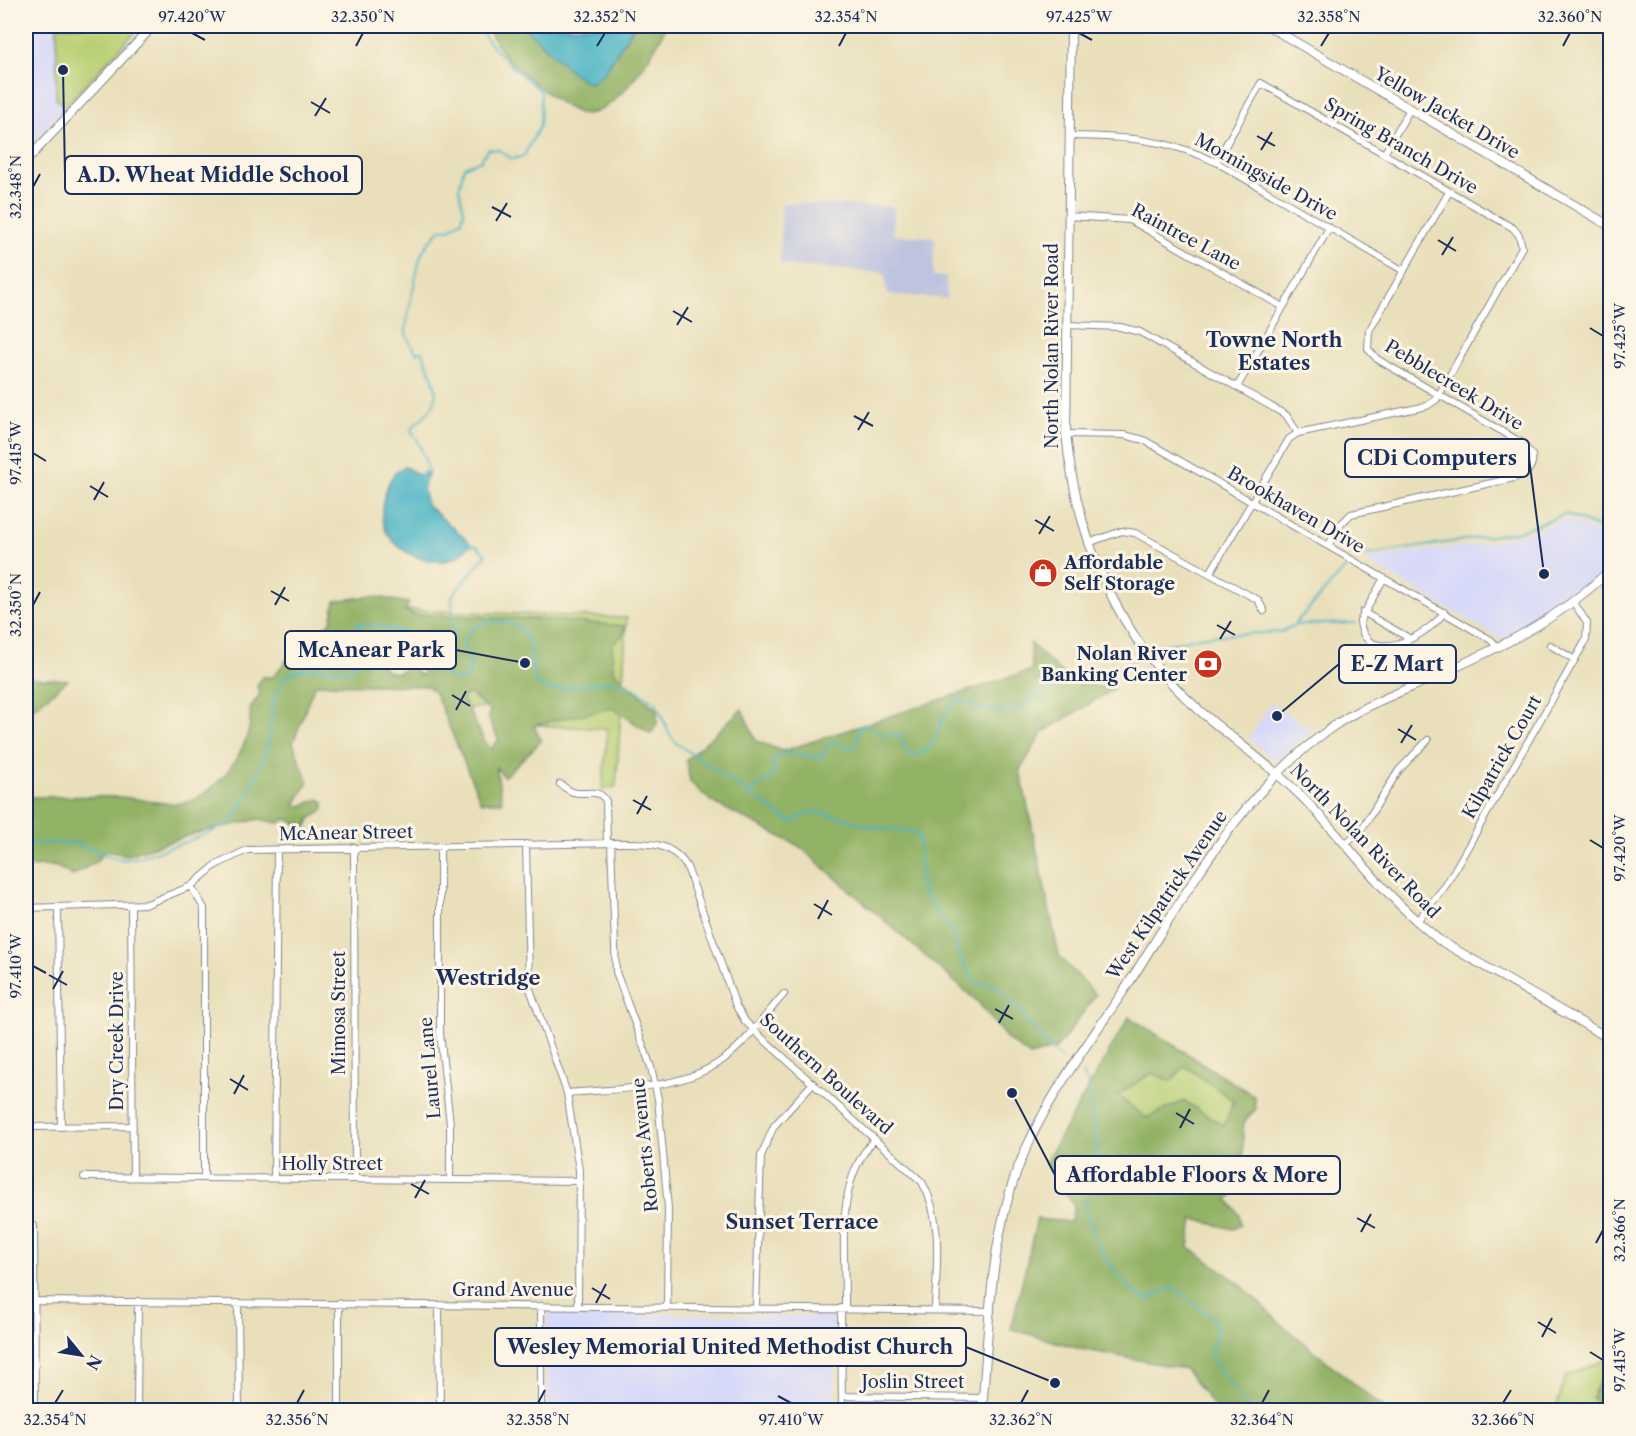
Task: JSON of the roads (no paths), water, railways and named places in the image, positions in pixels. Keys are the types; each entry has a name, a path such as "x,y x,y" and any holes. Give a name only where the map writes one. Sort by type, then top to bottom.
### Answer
{"main road":[{"name":"North Nolan River Road","path":"1071,26 1066,434 1077,504 1088,543 1115,605 1150,658 1199,711 1277,774 1313,808 1417,921 1447,945 1611,1039"},
{"name":"West Kilpatrick Avenue","path":"982,1410 997,1251 1018,1167 1043,1116 1232,826 1277,774 1312,742 1352,715 1498,648 1542,625 1574,603 1611,570"}],"street":[{"path":"26,161 153,26"},
{"name":"Yellow Jacket Drive","path":"1268,26 1611,226"},
{"name":"Spring Branch Drive","path":"1216,162 1261,83 1513,228 1521,241 1520,254 1439,395"},
{"path":"1384,154 1410,109"},
{"name":"Morningside Drive","path":"1070,136 1144,138 1184,148 1216,162 1404,271"},
{"name":"Pebblecreek Drive","path":"1328,546 1341,524 1359,511 1514,478 1529,469 1532,455 1522,443 1377,358 1368,349 1369,331 1449,192"},
{"name":"Raintree Lane","path":"1068,216 1130,220 1283,307"},
{"path":"1237,387 1329,228"},
{"path":"1067,325 1132,329 1286,415 1298,433"},
{"path":"1210,573 1284,444 1298,433 1423,407 1436,400 1439,395"},
{"name":"Brookhaven Drive","path":"1066,434 1124,435 1144,440 1444,612 1491,640 1498,648"},
{"path":"1088,543 1128,531 1258,600 1264,610"},
{"path":"1384,578 1364,612 1360,627 1373,644 1385,647 1432,628 1444,612"},
{"name":"Kilpatrick Court","path":"1417,921 1446,885 1575,660 1589,629 1574,603"},
{"path":"1364,612 1409,638"},
{"path":"1550,645 1575,660"},
{"path":"1345,844 1361,830 1399,770 1428,740"},
{"name":"Roberts Avenue","path":"560,784 573,792 596,792 606,801 616,972 655,1083 668,1199 667,1307"},
{"name":"McAnear Street","path":"26,908 147,904 191,886 216,865 247,850 609,843 659,844 679,855"},
{"path":"526,844 529,986 567,1093 580,1181 578,1306"},
{"name":"Laurel Lane","path":"440,846 440,1033 450,1124 450,1179"},
{"name":"Mimosa Street","path":"354,847 355,1179"},
{"path":"274,1178 277,849"},
{"name":"Southern Boulevard","path":"679,855 690,873 735,1006 753,1029 916,1173 932,1203 936,1227 935,1310"},
{"path":"191,886 204,908 204,1178"},
{"name":"Dry Creek Drive","path":"131,904 133,1177"},
{"path":"58,908 61,1127"},
{"path":"567,1093 684,1079 709,1068 725,1058 784,994"},
{"path":"756,1307 761,1155 774,1126 813,1083"},
{"path":"26,1127 133,1126"},
{"path":"842,1410 848,1185 854,1167 875,1138"},
{"name":"Holly Street","path":"84,1177 580,1181"},
{"path":"34,1226 34,1410"},
{"name":"Grand Avenue","path":"34,1301 991,1311"},
{"path":"137,1410 138,1301"},
{"path":"238,1303 239,1410"},
{"path":"339,1304 339,1410"},
{"path":"439,1305 440,1410"},
{"path":"541,1306 542,1410"},
{"path":"26,1336 35,1336"},
{"name":"Joslin Street","path":"842,1396 983,1398"}],"water":[{"path":"523,26 634,26 604,73 590,84 572,72"},
{"path":"405,467 421,476 429,472 423,488 427,505 470,543 462,553 452,559 427,560 414,556 393,541 386,531 382,516 385,496 393,476"}],"waterway":[{"path":"420,476 428,468 418,441 411,430 430,410 436,396 434,380 422,351 417,353 406,333 421,256 441,229 450,229 462,220 464,211 459,189 464,167 481,160 488,149 499,150 512,159 524,156 540,125 541,92 498,53 479,26"},
{"path":"1360,556 1516,532 1566,514 1610,532"},
{"path":"408,635 454,637 452,596 486,555 476,545 468,546"},
{"path":"1153,648 1204,636 1281,632 1293,626 1348,565"},
{"path":"26,844 78,844 113,858 128,859 166,849 214,831 231,821 254,781 267,747 273,706 281,683 286,677 300,670 349,670 356,662 356,654 346,647 346,641 357,635 358,624 384,627 410,636 423,647 442,672 453,679 460,680 466,677 471,665 463,644 473,629 491,622 511,624 519,628 528,641 533,673 538,685 552,690 611,681 629,685 656,703 676,743 783,817 793,822 807,813 819,812 878,828 908,830 919,836 921,887 936,912 951,929 961,960 977,984 991,984 1008,997 1062,1059"},
{"path":"1294,625 1356,623"},
{"path":"748,794 774,775 774,760 780,755 791,753 822,757 828,745 838,741 850,749 857,745 859,728 866,725 873,728 877,734 899,735 910,755 921,753 934,742 945,714 960,699 980,708 1006,711 1021,709 1028,699 1098,670 1124,667 1139,657"},
{"path":"1082,1073 1088,1084 1098,1162 1088,1192 1087,1215 1098,1244 1117,1274 1139,1296 1150,1300 1163,1290 1175,1288 1212,1318 1218,1330 1210,1354 1212,1359 1249,1410"}],"place":[{"name":"A.D. Wheat Middle School","path":"63,70"},
{"name":"Affordable Self Storage","path":"1043,573"},
{"name":"CDi Computers","path":"1544,574"},
{"name":"McAnear Park","path":"525,663"},
{"name":"Nolan River Banking Center","path":"1208,664"},
{"name":"E-Z Mart","path":"1277,716"},
{"name":"Affordable Floors & More","path":"1012,1093"},
{"name":"Wesley Memorial United Methodist Church","path":"1055,1383"}],"district":[{"name":"Towne North Estates","path":"1274,352"},
{"name":"Westridge","path":"488,978"},
{"name":"Sunset Terrace","path":"802,1222"}]}
